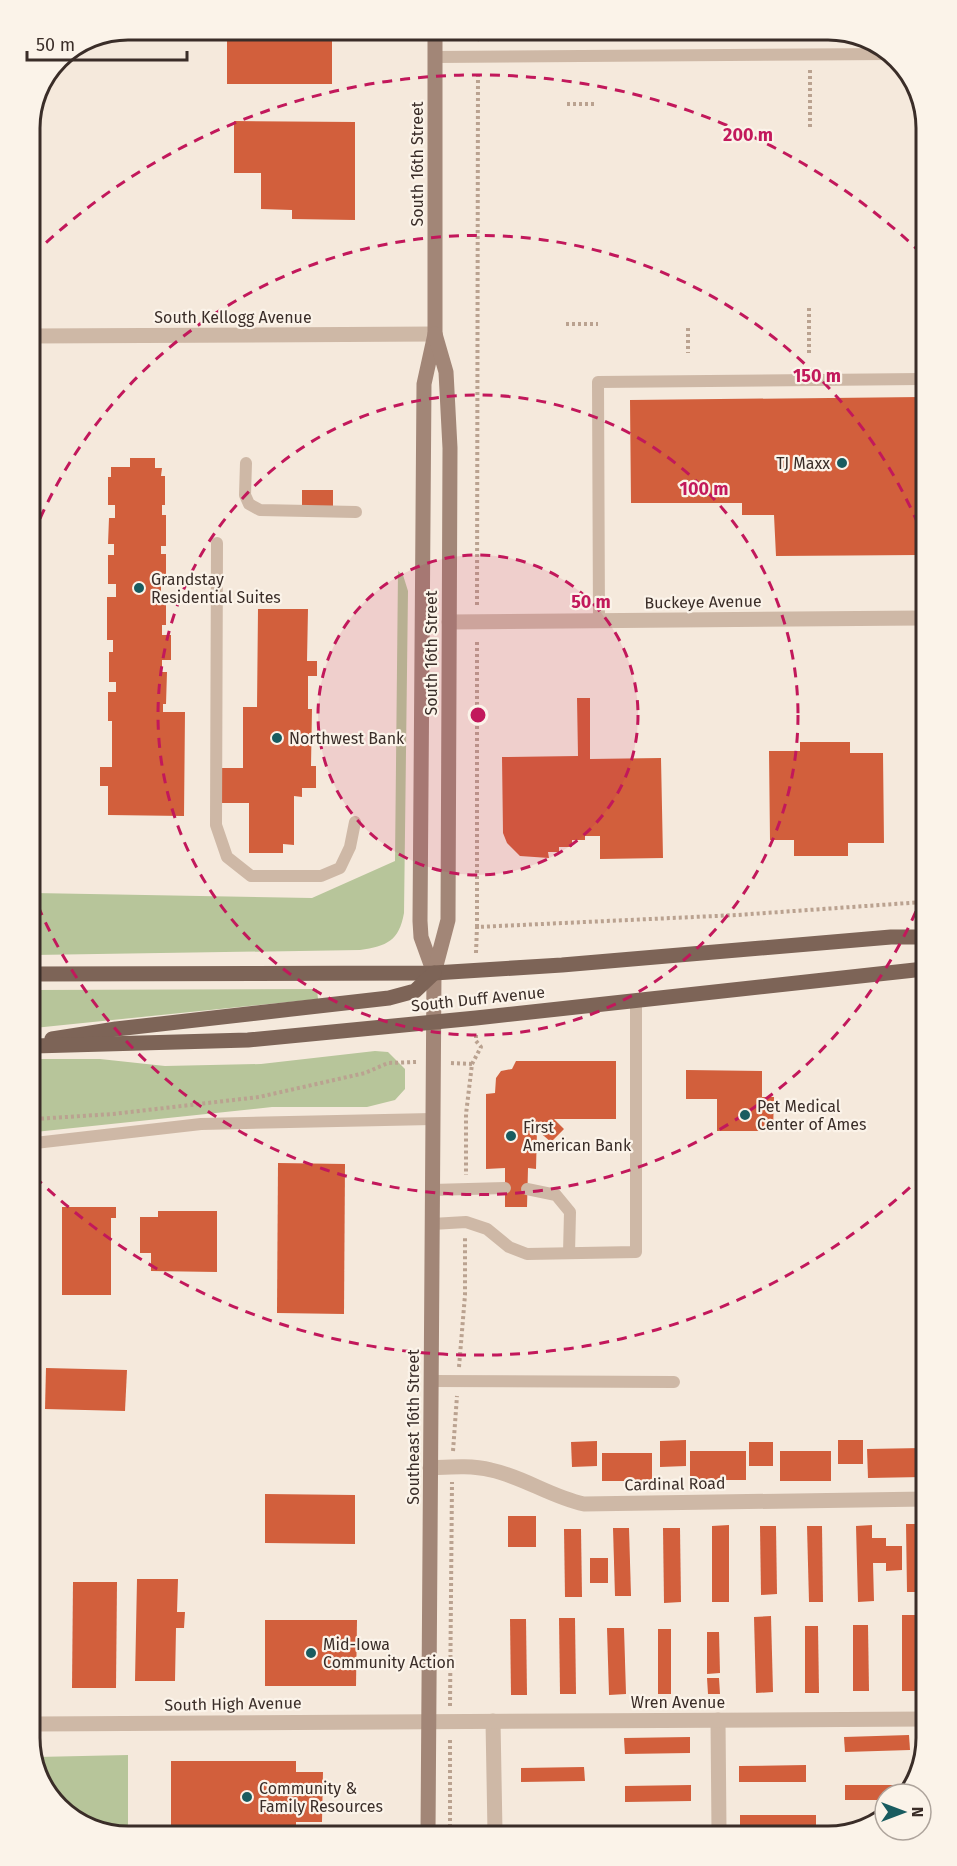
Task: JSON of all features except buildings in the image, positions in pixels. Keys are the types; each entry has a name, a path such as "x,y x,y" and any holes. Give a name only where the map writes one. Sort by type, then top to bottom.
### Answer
{"main road":[{"name":"South 16th Street","path":"434,973 422,937 420,921 424,384 435,334 435,40"},
{"name":"South 16th Street","path":"433,1022 434,973 448,920 449,622 448,391 446,372 435,334"},
{"name":"South Duff Avenue","path":"40,974 434,973 891,937 916,937"},
{"name":"South Duff Avenue","path":"40,1046 248,1040 476,1018 916,970"},
{"path":"40,1041 116,1029 389,998 415,991 434,973"},
{"name":"Southeast 16th Street","path":"428,1825 433,1022"}],"street":[{"name":"South Kellogg Avenue","path":"41,336 435,334"},
{"name":"Buckeye Avenue","path":"449,622 916,618"},
{"name":"Cardinal Road","path":"430,1468 470,1467 492,1470 559,1498 584,1504 916,1499"},
{"name":"Wren Avenue","path":"429,1721 916,1719"},
{"path":"718,1720 719,1826"},
{"name":"South High Avenue","path":"40,1724 429,1721"},
{"path":"493,1721 495,1826"}],"lane":[{"path":"435,57 876,54"},
{"path":"598,621 598,382 916,379"},
{"path":"246,463 245,495 249,504 260,510 356,512"},
{"path":"217,543 216,825 227,857 251,876 321,876 340,868 350,847 355,822"},
{"path":"432,1224 466,1222 487,1229 509,1247 527,1254 636,1252 636,1000"},
{"path":"40,1142 201,1124 432,1119"},
{"path":"432,1190 505,1188"},
{"path":"527,1188 556,1195 570,1212 569,1253"},
{"path":"431,1381 674,1382"}],"path":[{"path":"810,69 810,127"},
{"path":"477,598 478,71"},
{"path":"567,104 597,104"},
{"path":"809,308 809,353"},
{"path":"566,324 598,324"},
{"path":"688,328 688,353"},
{"path":"476,971 477,638"},
{"path":"477,927 737,915 916,902"},
{"path":"472,1064 481,1047 476,1041 476,1018"},
{"path":"40,1119 113,1114 259,1097 400,1062"},
{"path":"450,1750 450,1825"}],"green space":[{"path":"398,571 403,575 408,591 404,913 395,936 384,944 360,950 40,955 41,893 312,898 395,861"},
{"path":"317,989 318,999 40,1027 40,990"},
{"path":"375,1051 388,1052 405,1069 405,1089 395,1100 367,1107 272,1107 40,1131 40,1059 100,1059 165,1066 261,1064"},
{"path":"128,1755 128,1825 100,1821 70,1804 55,1787 43,1757"}],"place":[{"name":"TJ Maxx","path":"842,463"},
{"name":"Grandstay Residential Suites","path":"139,588"},
{"name":"Northwest Bank","path":"277,738"},
{"name":"Pet Medical Center of Ames","path":"745,1115"},
{"name":"First American Bank","path":"511,1136"},
{"name":"Mid-Iowa Community Action","path":"311,1653"},
{"name":"Community & Family Resources","path":"247,1797"}]}
